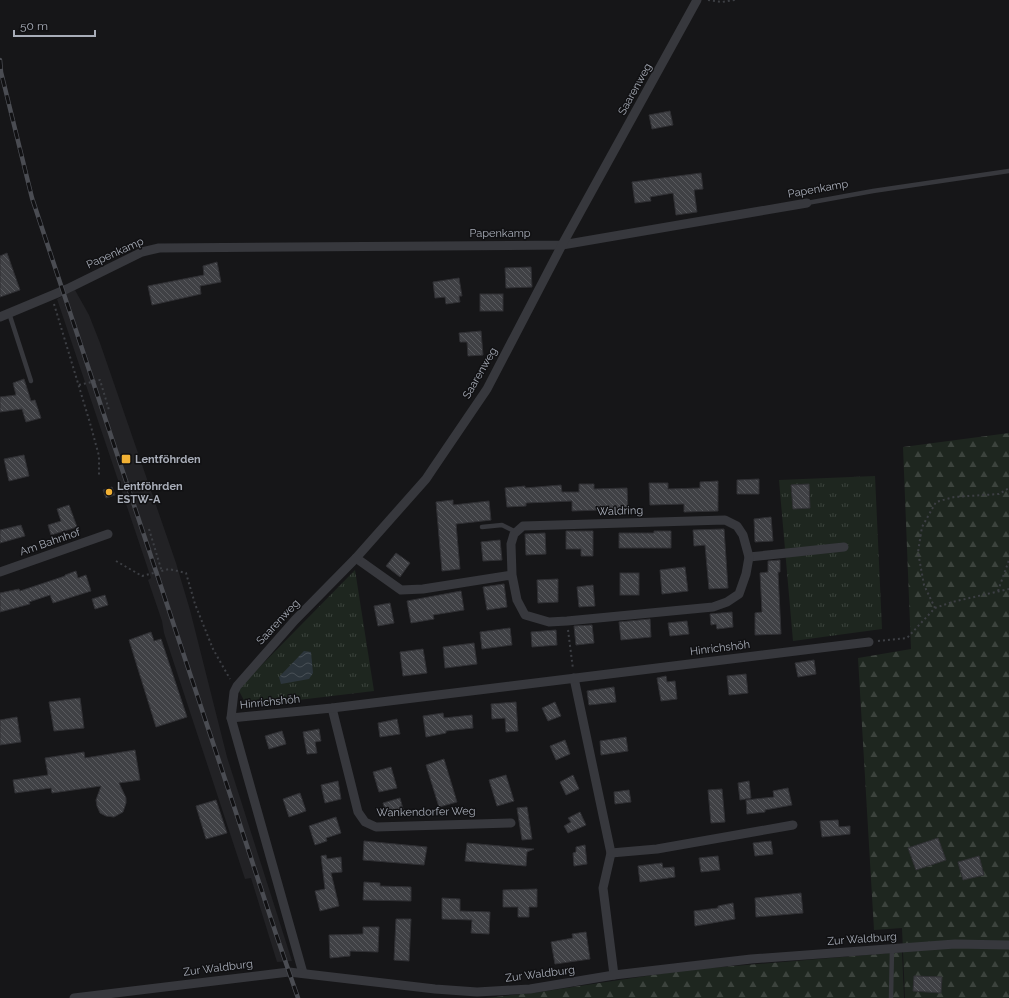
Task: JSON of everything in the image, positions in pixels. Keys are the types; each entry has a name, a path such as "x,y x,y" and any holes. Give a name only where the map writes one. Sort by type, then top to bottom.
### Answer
{"street":[{"name":"Saarenweg","path":"231,718 234,692 237,686 295,620 356,558 426,479 487,389 562,245 698,0"},
{"name":"Papenkamp","path":"0,317 52,295 142,252 159,248 562,245 807,203"},
{"name":"Waldring","path":"725,520 736,526 743,535 748,557 746,574 739,594 727,602 713,607 548,622 525,615 517,600 512,575 511,544 516,532 523,526 534,525 725,520"},
{"name":"Am Bahnhof","path":"0,572 108,534"},
{"path":"748,557 844,547"},
{"path":"356,558 401,590 512,575"},
{"name":"Hinrichshöh","path":"303,972 231,718 332,708 869,642"},
{"path":"574,678 611,853 603,888 614,975"},
{"name":"Wankendorfer Weg","path":"332,708 358,812 365,822 376,827 511,823"},
{"path":"611,853 658,849 793,825"},
{"name":"Zur Waldburg","path":"74,998 289,972 303,972 478,995 530,989 614,975 751,959 955,944 1009,945"}],"lane":[{"name":"Papenkamp","path":"807,203 873,191 1009,170"},
{"path":"9,313 31,381"},
{"path":"482,527 502,524 516,532"},
{"path":"891,998 892,948"}],"path":[{"path":"708,0 722,2 735,0"},
{"path":"52,295 99,456 99,475"},
{"path":"79,385 100,380 109,410"},
{"path":"935,608 924,585 918,552 922,526 936,502 954,498 998,494 1009,488"},
{"path":"149,529 162,572"},
{"path":"998,591 1009,560"},
{"path":"116,561 142,576 169,569 186,573 194,604 213,648 231,681 237,686"},
{"path":"869,642 907,638 935,608 952,602 1009,589"},
{"path":"566,621 574,678"}],"shaded area":[{"path":"75,290 89,315 100,343 176,563 190,610 227,757 292,961 277,962 251,878 245,879 164,633 162,621 148,580 151,578 57,299"}],"green space":[{"path":"1009,433 1009,998 905,998 902,928 874,930 858,658 911,649 903,447"},
{"path":"875,476 882,629 793,641 779,480"},
{"path":"355,570 374,691 247,706 238,689"},
{"path":"902,952 904,998 485,998 533,993 686,970"}],"water":[{"path":"304,651 311,652 313,673 309,679 281,684 279,677"}],"building":[{"path":"670,111 673,125 652,129 649,115"},
{"path":"701,173 703,189 694,190 697,212 676,215 673,193 650,197 651,201 635,203 632,182"},
{"path":"7,253 20,290 0,297 0,256"},
{"path":"217,262 221,282 200,286 201,294 152,305 148,286 204,275 203,266"},
{"path":"531,267 532,287 506,288 505,268"},
{"path":"459,278 462,296 459,296 460,302 446,304 445,297 435,298 433,282"},
{"path":"480,294 503,294 503,311 480,311"},
{"path":"481,331 483,355 468,356 467,342 460,342 459,333"},
{"path":"24,379 31,401 35,400 41,418 26,422 22,409 0,412 0,397 16,395 13,383"},
{"path":"24,455 29,476 9,481 4,459"},
{"path":"759,479 759,494 737,494 737,480"},
{"path":"718,481 718,511 684,512 684,504 650,505 649,483 668,483 668,489 700,488 700,482"},
{"path":"579,484 594,484 594,489 627,488 628,509 572,511 572,501 526,503 526,506 507,507 505,488 561,485 562,492 579,492"},
{"path":"809,484 810,508 793,509 791,485"},
{"name":"Lentföhrden ESTW-A","path":"112,487 115,495 106,498 103,490"},
{"path":"453,500 453,505 489,501 491,520 456,524 460,569 442,571 436,502"},
{"path":"69,505 77,527 51,535 48,525 61,521 57,509"},
{"path":"771,517 773,541 755,542 754,519"},
{"path":"21,525 25,536 0,543 0,530"},
{"path":"724,529 728,588 709,589 705,545 694,546 693,530"},
{"path":"566,531 593,531 593,556 581,556 581,549 566,549"},
{"path":"654,531 671,531 671,548 619,548 619,533 654,533"},
{"path":"545,533 546,554 526,555 525,534"},
{"path":"500,540 502,560 483,561 481,542"},
{"path":"396,553 410,563 400,577 386,566"},
{"path":"780,560 780,572 778,572 781,634 755,635 755,613 762,612 760,573 768,572 768,561"},
{"path":"685,567 688,591 662,594 660,570"},
{"path":"76,571 78,578 86,575 91,591 53,603 50,595 29,602 30,604 0,612 0,593 19,589 20,591"},
{"path":"620,573 639,573 639,595 620,595"},
{"path":"558,579 558,602 538,603 537,580"},
{"path":"504,584 507,607 487,610 483,587"},
{"path":"593,585 595,606 579,607 577,587"},
{"path":"461,591 464,610 433,615 434,619 411,623 407,601"},
{"path":"105,595 108,605 95,609 92,599"},
{"path":"390,603 394,623 378,626 374,606"},
{"path":"732,612 733,627 717,629 716,624 711,625 710,614"},
{"path":"650,619 651,637 621,640 619,622"},
{"path":"687,621 689,634 670,636 668,623"},
{"path":"592,625 594,643 576,645 574,626"},
{"path":"510,628 512,645 482,649 480,632"},
{"path":"556,630 557,645 532,647 531,632"},
{"path":"151,632 154,641 161,639 187,717 156,727 129,640"},
{"path":"474,643 477,664 445,668 443,647"},
{"path":"423,649 427,673 403,676 400,652"},
{"path":"814,660 816,674 798,677 795,663"},
{"path":"746,674 748,693 729,695 727,676"},
{"path":"666,676 667,682 675,681 677,699 661,701 657,678"},
{"path":"614,687 616,702 589,705 587,691"},
{"path":"80,698 84,728 54,731 49,702"},
{"path":"516,702 518,731 506,732 505,718 492,719 491,704"},
{"path":"555,702 561,716 548,721 542,708"},
{"path":"443,713 444,718 472,715 473,728 446,731 446,733 426,737 423,716"},
{"path":"17,717 21,742 0,745 0,720"},
{"path":"397,719 400,734 380,737 378,723"},
{"path":"319,729 321,741 315,742 317,753 307,754 303,732"},
{"path":"282,731 286,744 269,749 265,736"},
{"path":"626,737 628,751 601,755 600,741"},
{"path":"565,740 570,754 556,760 550,746"},
{"path":"135,750 140,780 119,783 126,798 126,803 123,812 114,817 106,816 100,813 97,806 96,800 101,786 52,793 51,788 15,793 13,780 48,775 45,758 84,752 85,758"},
{"path":"444,759 457,802 439,807 426,765"},
{"path":"391,767 397,788 379,792 373,772"},
{"path":"506,775 514,801 497,806 489,780"},
{"path":"573,775 579,789 566,795 560,782"},
{"path":"338,781 341,799 325,803 321,785"},
{"path":"749,781 751,798 740,800 738,783"},
{"path":"788,788 792,805 765,810 765,812 747,814 746,800 774,797 773,791"},
{"path":"722,789 725,822 711,823 708,790"},
{"path":"629,790 631,802 615,804 614,792"},
{"path":"300,793 306,811 289,817 283,799"},
{"path":"400,798 403,809 386,813 383,803"},
{"path":"216,800 227,833 206,839 196,806"},
{"path":"527,807 532,839 522,840 517,808"},
{"path":"580,812 586,825 568,833 564,826 571,822 568,818"},
{"path":"336,817 341,833 326,838 327,841 315,845 309,826"},
{"path":"838,820 839,827 850,826 850,834 822,837 820,821"},
{"path":"938,838 946,860 916,870 908,848"},
{"path":"364,841 427,847 424,865 363,860"},
{"path":"771,841 773,854 755,856 753,843"},
{"path":"467,843 534,849 527,852 526,866 465,861"},
{"path":"585,845 587,864 574,866 573,853 576,852 576,847"},
{"path":"326,855 327,859 341,857 342,872 331,873 339,906 320,911 315,891 325,889 321,856"},
{"path":"718,856 720,870 701,872 699,858"},
{"path":"979,856 984,875 963,880 958,862"},
{"path":"662,863 663,868 674,867 675,877 640,882 638,866"},
{"path":"364,882 380,883 380,886 411,887 411,901 363,900"},
{"path":"537,889 537,907 529,907 529,917 518,917 518,907 503,907 503,890"},
{"path":"801,893 803,913 756,917 755,898"},
{"path":"442,898 460,899 460,911 490,912 489,934 471,933 472,920 442,919"},
{"path":"733,903 735,919 695,926 694,911 718,908 718,906"},
{"path":"396,919 411,919 409,961 394,960"},
{"path":"363,927 379,927 378,952 350,951 350,956 330,958 329,935 363,934"},
{"path":"586,932 590,959 555,964 551,942 573,938 572,934"},
{"path":"914,976 942,977 941,993 913,991"}],"railway":[{"path":"0,60 1,72 32,198 298,998"}],"place":[{"name":"Lentföhrden","path":"126,459"},
{"name":"Lentföhrden ESTW-A","path":"109,492"}]}
